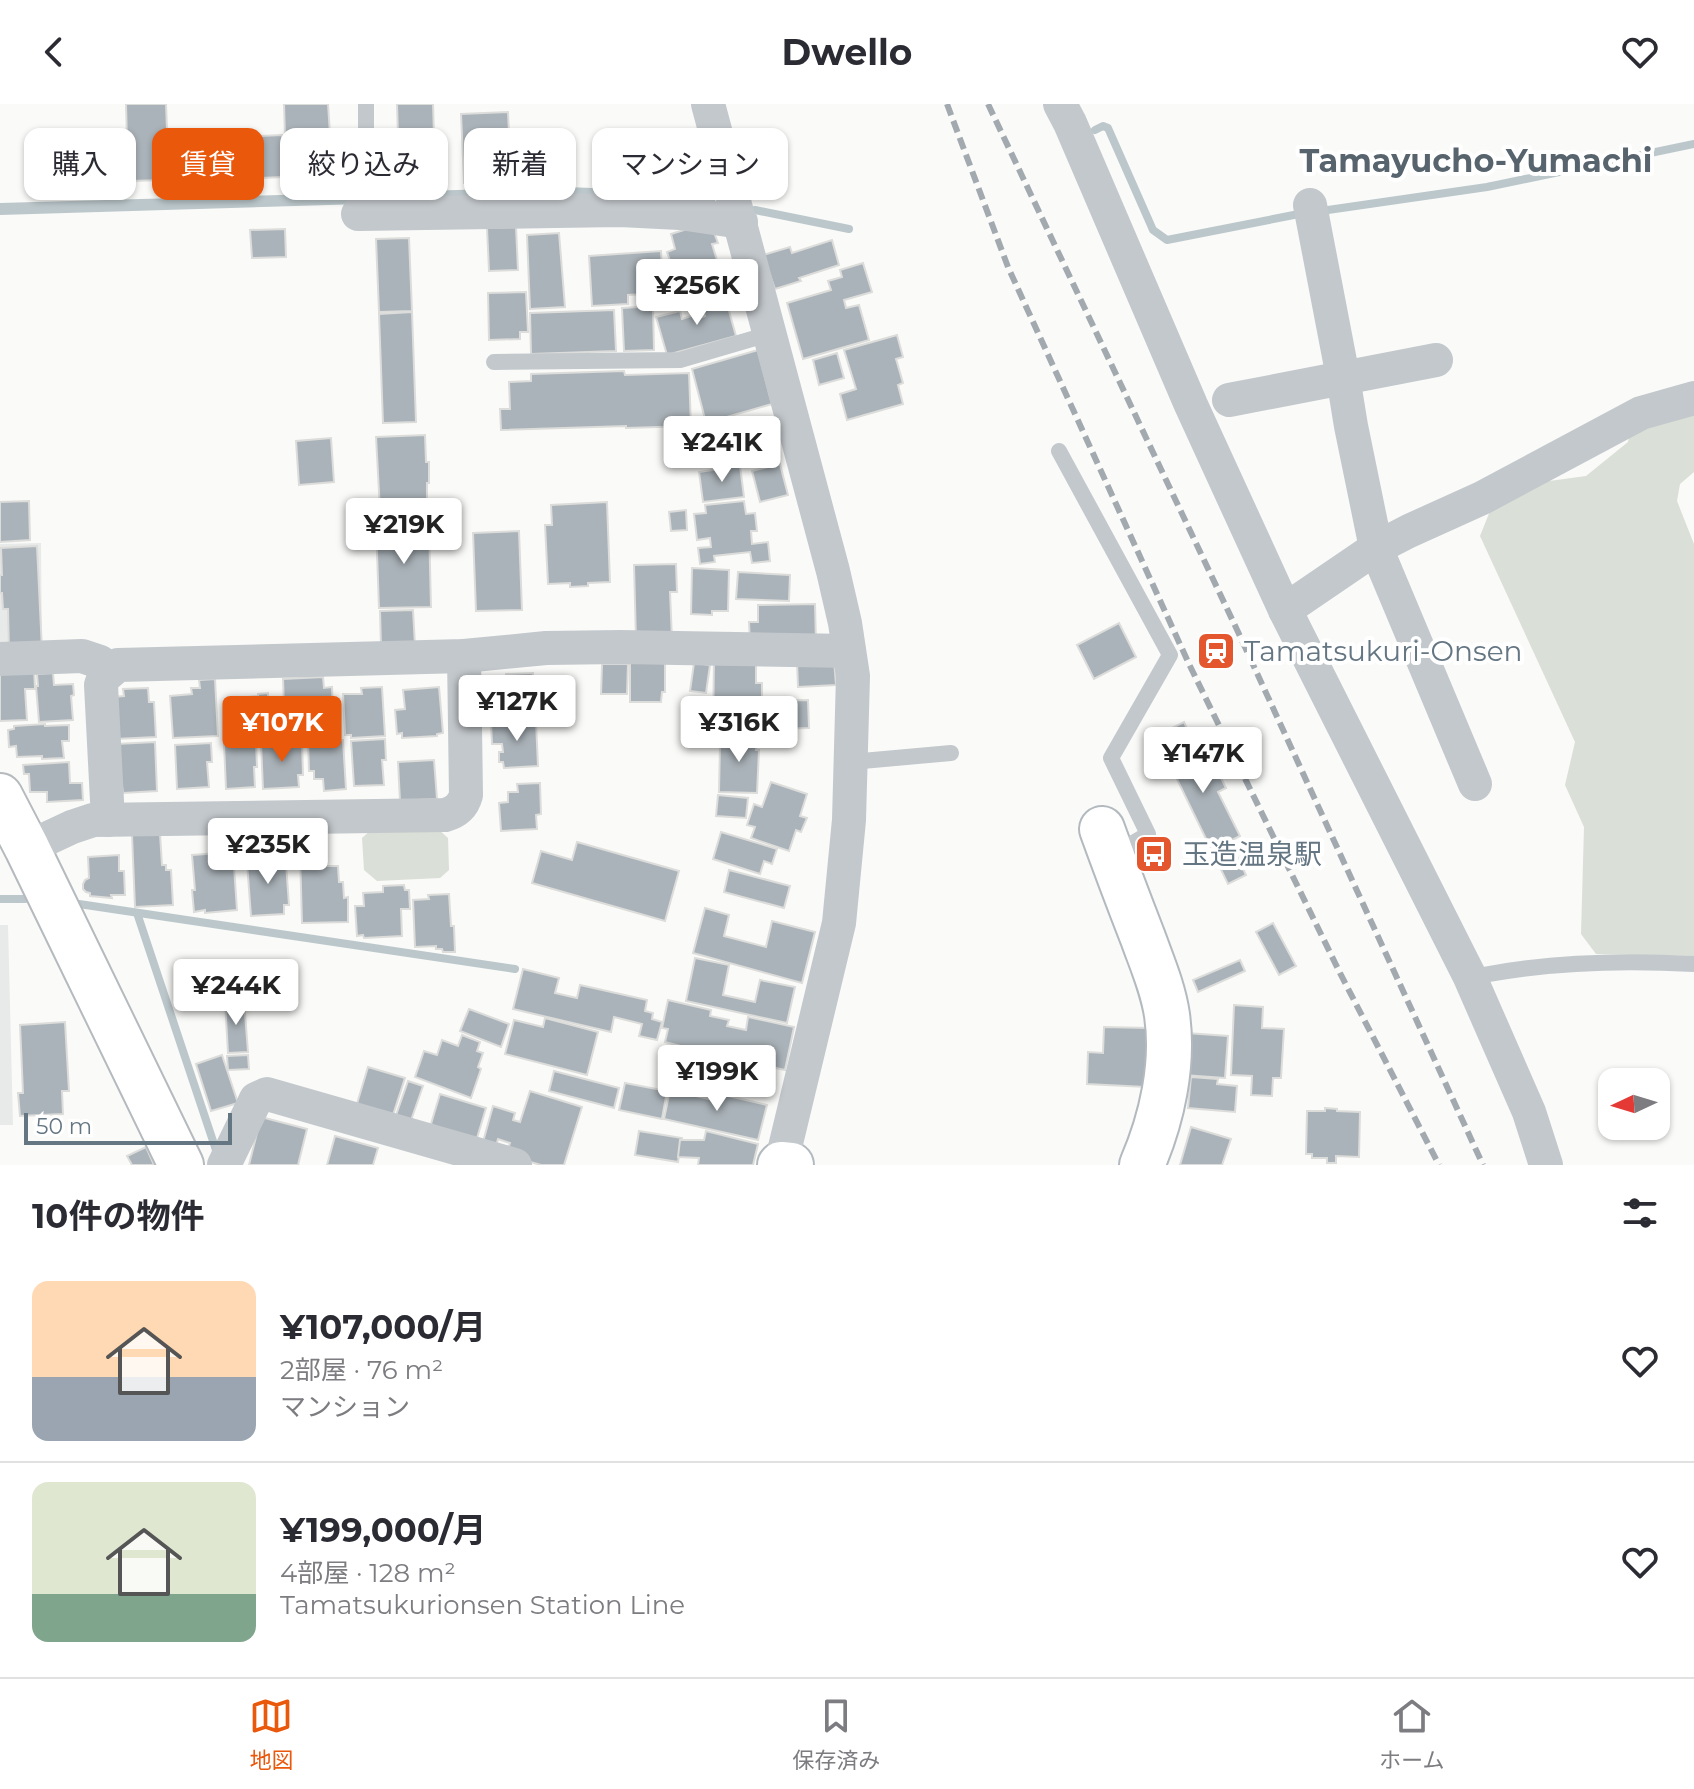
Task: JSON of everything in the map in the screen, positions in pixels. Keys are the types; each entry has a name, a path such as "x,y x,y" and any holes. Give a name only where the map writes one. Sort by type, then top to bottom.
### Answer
{"main road":[{"path":"0,796 181,1165"},
{"path":"1107,842 1159,981 1167,1018 1169,1042 1165,1087 1142,1165"}],"street":[{"path":"708,104 833,571 853,676 849,820 839,923 784,1165"},
{"path":"1060,104 1191,405 1285,610 1469,975 1529,1112 1546,1165"},
{"path":"358,214 620,210 680,213 741,222"},
{"path":"1311,213 1376,548 1475,784"},
{"path":"1229,400 1436,360"},
{"path":"1285,610 1376,548 1482,498 1641,413 1694,398"},
{"path":"108,820 101,685 104,677 118,665 464,656 546,648 849,651"},
{"path":"0,659 82,656 100,662 110,671"},
{"path":"27,848 93,820 452,813 464,803 466,795 464,656"},
{"path":"224,1165 256,1099 267,1094 515,1165"}],"lane":[{"path":"366,104 366,128"},
{"path":"494,362 680,360 769,334"},
{"path":"1059,451 1170,655 1111,758 1148,834 1107,842"},
{"path":"851,762 951,753"},
{"path":"1483,975 1518,968 1591,964 1694,964"}],"shaded area":[{"path":"576,187 592,188 592,197 576,198"},
{"path":"448,190 464,190 464,200 497,200 0,215 0,203 152,199 264,200 264,196 280,195 280,200 448,200"},
{"path":"664,200 715,200 716,206"},
{"path":"1694,412 1694,472 1680,484 1677,501 1694,544 1694,956 1596,954 1581,934 1584,827 1565,785 1575,742 1480,536 1490,511 1542,482 1586,476 1628,442 1631,429"},
{"path":"41,543 42,652 0,654 0,544"},
{"path":"437,828 448,838 449,870 440,878 377,881 364,870 362,838 371,830"},
{"path":"0,925 8,925 13,1125 0,1125"}],"building":[{"path":"126,104 166,104 167,128 152,128 152,180 136,181 136,128 127,128"},
{"path":"284,104 328,104 330,128 285,128"},
{"path":"397,104 433,104 434,128 398,128"},
{"path":"508,112 509,128 464,128 464,183 461,114"},
{"path":"280,135 280,177 264,178 264,136"},
{"path":"710,222 718,243 712,244 726,289 684,303 667,252 675,249 671,234"},
{"path":"516,227 518,270 489,271 487,228"},
{"path":"285,229 286,257 252,258 250,230"},
{"path":"559,233 565,307 530,309 527,235"},
{"path":"409,238 412,311 379,312 376,239"},
{"path":"832,240 839,265 775,289 763,255 790,247 792,253"},
{"path":"661,251 663,293 628,295 628,304 592,306 589,256"},
{"path":"863,263 872,292 844,300 846,308 859,305 869,340 803,359 787,303 831,290 828,281 842,277 840,270"},
{"path":"526,292 528,332 520,332 520,339 489,340 488,293"},
{"path":"724,293 736,336 667,355 656,317 680,311 682,319 694,315 696,319 705,316 701,300"},
{"path":"653,306 654,350 624,351 622,308"},
{"path":"614,310 616,351 531,354 530,313"},
{"path":"412,312 416,422 383,423 379,314"},
{"path":"897,335 903,357 896,359 903,383 898,385 903,404 847,420 840,394 856,389 844,350"},
{"path":"758,350 772,404 706,423 692,369"},
{"path":"837,353 844,378 819,385 813,360"},
{"path":"624,371 625,375 689,373 691,426 501,430 500,409 510,409 509,382 531,381 531,374"},
{"path":"425,435 426,462 429,462 427,508 380,510 376,437"},
{"path":"331,438 334,482 299,485 296,441"},
{"path":"780,464 788,495 760,502 752,471"},
{"path":"740,466 744,497 703,502 699,472"},
{"path":"29,501 30,540 0,542 0,502"},
{"path":"744,501 746,514 755,513 757,531 751,531 752,544 768,542 770,561 752,563 750,552 714,556 715,562 700,564 698,548 711,547 710,538 697,540 694,514 706,513 705,505"},
{"path":"607,502 610,582 570,587 570,583 548,584 545,525 552,525 551,505"},
{"path":"686,510 687,530 671,531 669,512"},
{"path":"429,525 431,607 379,608 376,526"},
{"path":"519,531 522,610 476,611 473,533"},
{"path":"37,546 42,650 9,651 8,609 3,609 0,593 1,548"},
{"path":"676,564 677,592 670,592 672,639 636,640 634,565"},
{"path":"692,568 729,570 728,611 712,611 712,615 691,614"},
{"path":"738,572 790,575 789,601 736,599"},
{"path":"815,604 816,642 750,643 749,622 758,622 758,605"},
{"path":"413,610 415,645 381,646 380,611"},
{"path":"1119,623 1136,657 1094,679 1077,645"},
{"path":"714,659 756,659 756,683 762,683 762,714 773,715 773,730 713,728"},
{"path":"630,660 665,660 665,692 662,692 661,702 630,702"},
{"path":"834,660 836,685 798,687 797,662"},
{"path":"694,663 710,665 706,693 690,691"},
{"path":"602,664 628,664 627,694 601,694"},
{"path":"34,666 35,689 25,689 27,720 0,721 0,673"},
{"path":"53,673 54,685 73,684 73,720 39,722 37,674"},
{"path":"533,673 534,718 498,719 498,695 506,695 506,674"},
{"path":"323,677 324,688 332,687 334,736 293,738 293,734 285,735 283,679"},
{"path":"215,679 218,736 173,738 170,696 192,694 191,688 200,688 199,680"},
{"path":"382,687 385,736 351,738 351,735 345,735 343,694 362,694 361,688"},
{"path":"439,687 443,733 402,738 402,733 397,734 395,710 405,709 403,690"},
{"path":"148,688 149,702 154,702 156,737 115,739 113,697 124,696 123,689"},
{"path":"268,693 273,737 237,739 234,698"},
{"path":"808,700 809,728 777,729 776,701"},
{"path":"536,721 538,766 504,768 503,762 499,762 502,744 492,744 491,723"},
{"path":"1184,722 1191,738 1199,734 1226,788 1218,792 1240,836 1230,841 1246,875 1228,884 1156,736"},
{"path":"69,725 69,741 62,741 64,758 17,757 16,746 9,747 8,730 14,729 14,726"},
{"path":"731,732 757,733 757,793 719,792 720,744 730,744"},
{"path":"385,739 386,760 382,760 384,785 354,786 351,741"},
{"path":"343,740 346,789 324,791 323,779 314,779 314,771 309,771 308,741"},
{"path":"302,741 303,775 298,775 299,787 263,789 261,743"},
{"path":"155,742 157,791 123,793 116,744"},
{"path":"256,742 255,787 226,789 224,744"},
{"path":"211,743 212,762 207,762 209,787 177,789 175,745"},
{"path":"434,760 437,799 400,801 398,762"},
{"path":"69,762 70,783 82,783 83,800 47,802 47,792 30,792 29,774 24,774 23,765"},
{"path":"771,782 807,794 800,816 807,818 801,832 796,830 789,851 751,838 755,827 747,825 754,804 762,807"},
{"path":"540,783 541,814 536,815 537,829 501,831 499,803 508,802 508,792 518,792 517,784"},
{"path":"718,795 748,798 746,818 716,816"},
{"path":"721,832 777,849 772,864 764,861 760,874 713,859"},
{"path":"160,834 162,865 166,865 166,870 171,870 173,905 135,907 132,835"},
{"path":"577,842 679,871 665,921 532,883 541,851 572,860"},
{"path":"233,852 237,910 194,912 192,855"},
{"path":"271,854 275,857 275,864 286,863 289,905 284,905 284,914 251,916 247,863 256,863 256,855"},
{"path":"300,854 326,854 326,866 338,866 344,898 348,897 348,922 302,923"},
{"path":"119,855 119,871 124,871 125,895 111,895 112,898 90,896 83,889 85,880 89,878 88,857"},
{"path":"729,870 790,886 784,908 724,892"},
{"path":"404,885 405,890 409,890 410,909 401,909 402,936 357,936 355,906 364,906 363,893 383,892 383,886"},
{"path":"449,894 455,952 443,952 436,946 415,947 413,900 429,899 428,895"},
{"path":"705,908 729,915 724,936 766,947 772,921 815,932 802,983 693,953"},
{"path":"1273,923 1296,966 1279,975 1256,932"},
{"path":"695,958 729,965 723,995 755,1002 760,980 795,987 787,1023 686,1001"},
{"path":"1240,960 1245,971 1198,992 1193,980"},
{"path":"523,969 559,978 555,993 577,998 580,985 647,1000 645,1011 653,1013 652,1019 662,1022 657,1040 639,1036 642,1024 614,1017 611,1032 513,1009"},
{"path":"244,1000 248,1052 228,1053 225,1001"},
{"path":"668,1000 711,1010 710,1016 729,1020 727,1026 746,1030 748,1017 794,1027 785,1070 740,1060 741,1057 665,1042 668,1029 662,1028"},
{"path":"1234,1005 1263,1007 1262,1028 1284,1029 1281,1078 1273,1078 1272,1096 1251,1095 1252,1076 1231,1075"},
{"path":"469,1009 509,1024 501,1047 460,1031"},
{"path":"545,1018 598,1032 587,1075 505,1054 514,1020 543,1027"},
{"path":"65,1022 69,1091 62,1091 63,1114 20,1116 18,1093 23,1093 20,1025"},
{"path":"1104,1027 1148,1028 1146,1087 1087,1084 1088,1052 1103,1053"},
{"path":"1186,1033 1228,1036 1225,1078 1183,1075"},
{"path":"462,1035 480,1042 477,1051 483,1053 471,1098 415,1077 424,1051 437,1055 442,1040 458,1046"},
{"path":"222,1055 238,1103 211,1111 196,1064"},
{"path":"248,1055 249,1069 228,1070 227,1056"},
{"path":"672,1056 709,1064 704,1091 667,1083"},
{"path":"368,1067 405,1078 392,1118 356,1107"},
{"path":"554,1071 619,1088 614,1108 549,1091"},
{"path":"1191,1077 1218,1079 1217,1084 1237,1086 1235,1112 1188,1108"},
{"path":"408,1081 423,1086 409,1126 394,1121"},
{"path":"625,1083 667,1091 662,1119 619,1110"},
{"path":"670,1090 709,1099 711,1092 767,1105 758,1140 664,1119"},
{"path":"530,1091 582,1107 564,1165 541,1165 506,1155 510,1143 498,1139 494,1153 481,1149 493,1106 515,1113 513,1120 520,1122"},
{"path":"440,1094 486,1108 474,1148 431,1124"},
{"path":"1325,1108 1360,1112 1359,1157 1336,1156 1336,1163 1327,1163 1327,1158 1312,1158 1312,1154 1306,1154 1307,1111 1325,1111"},
{"path":"261,1117 307,1129 298,1165 249,1165"},
{"path":"1191,1127 1231,1139 1222,1165 1180,1165"},
{"path":"639,1131 682,1138 678,1162 635,1155"},
{"path":"706,1131 758,1144 753,1165 698,1165 699,1158 678,1157 680,1140 704,1140"},
{"path":"335,1136 378,1148 373,1165 327,1165"},
{"path":"146,1147 154,1165 132,1165 127,1156"}],"waterway":[{"path":"1095,130 1103,126 1108,128 1153,230 1167,240 1304,213"},
{"path":"1321,211 1487,187 1694,144"},
{"path":"755,210 849,229"},
{"path":"0,899 25,899"},
{"path":"79,904 515,969"},
{"path":"137,913 217,1153"}],"railway":[{"path":"947,104 1008,267 1189,664 1340,973 1439,1165"},
{"path":"988,104 1239,634 1483,1165"}],"place":[{"name":"Tamatsukuri-Onsen","path":"1216,651"},
{"name":"玉造温泉駅","path":"1154,854"}],"district":[{"name":"Tamayucho-Yumachi","path":"1476,160"}]}
